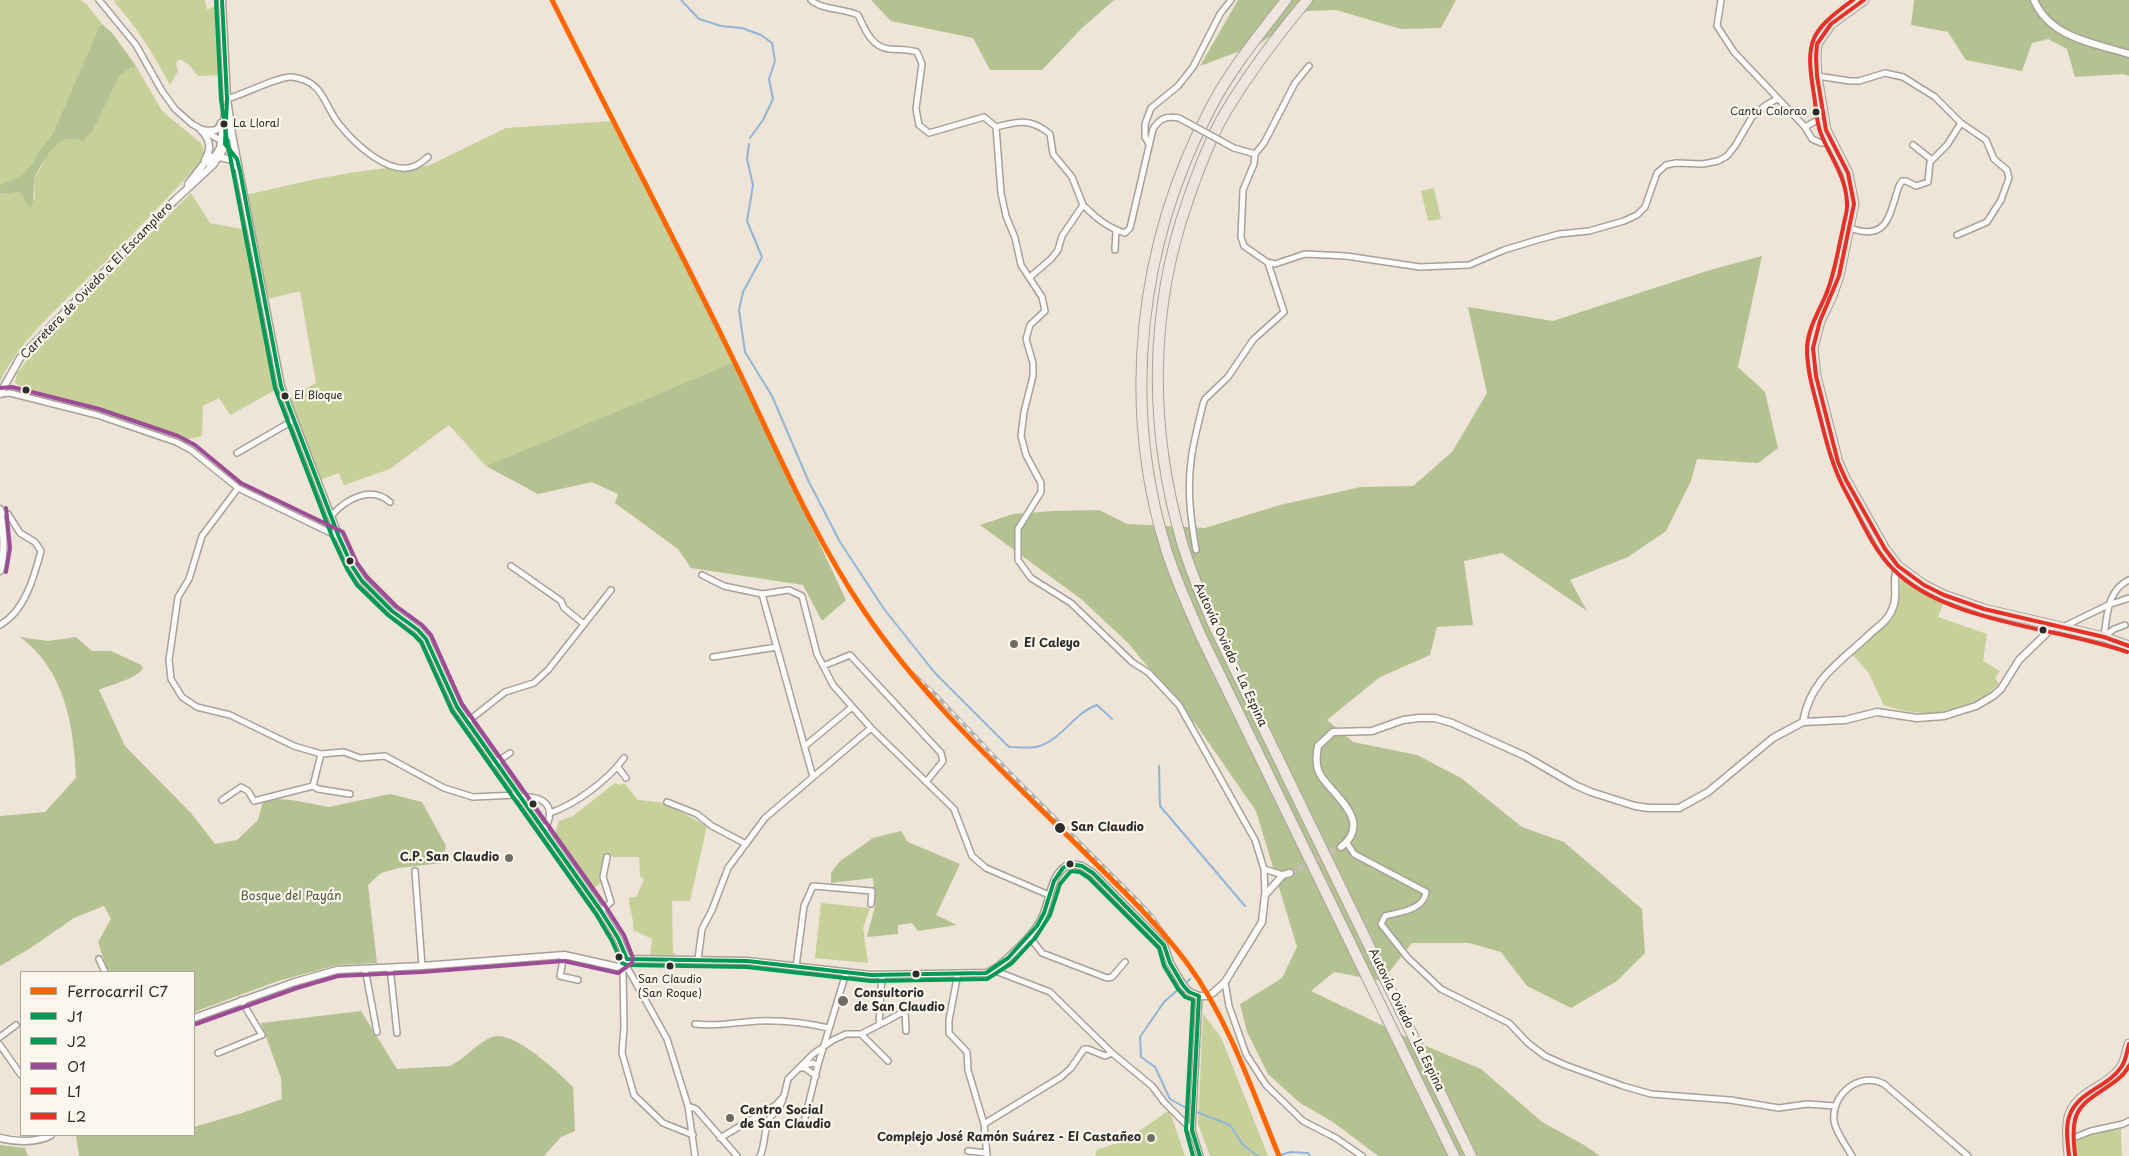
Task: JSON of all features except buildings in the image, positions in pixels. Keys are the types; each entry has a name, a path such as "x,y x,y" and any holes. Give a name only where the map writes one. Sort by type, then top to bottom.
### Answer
{"highway":[{"name":"Autovía Oviedo - La Espina","path":"1286,0 1246,52 1210,108 1185,162 1164,218 1151,275 1143,332 1141,385 1144,438 1152,494 1166,549 1189,608 1454,1156"},
{"name":"Autovía Oviedo - La Espina","path":"1307,0 1261,57 1224,115 1200,166 1180,222 1167,275 1158,331 1157,384 1160,436 1168,488 1181,540 1213,624 1471,1156"},
{"path":"1864,0 1831,24 1817,44 1816,57 1817,76 1826,130 1848,173 1854,204 1850,228 1832,296 1820,321 1812,348 1838,462 1846,480 1885,549 1898,566 1924,585 1944,595 1991,611 2104,637 2129,646"},
{"path":"2069,1156 2070,1116 2074,1106 2086,1094 2114,1075 2122,1067 2129,1044"}],"street":[{"path":"100,0 136,45 170,103 201,130 223,142 237,159"},
{"path":"205,168 219,157 227,122 222,0"},
{"path":"195,1018 241,1000 337,970 422,966 564,955 618,967 626,960 698,959 747,961 846,973 882,975 986,972 993,970 1028,936 1041,920 1058,874 1070,864 1082,866 1093,873 1164,945 1170,963 1181,983 1190,992 1199,996 1208,996 1225,982 1262,922 1265,895 1264,869 1255,840 1178,704 1149,673 1132,662 1071,603 1056,596 1031,578 1018,560 1018,529 1041,492 1041,483 1026,455 1021,436 1033,370 1033,363 1026,340 1030,325 1045,311 1042,297 1022,265 1016,238 1006,216 1002,200 996,128 984,117 929,133 919,126 916,109 922,64 917,52 908,49 888,49 875,44 858,15 846,10 822,7 811,0"},
{"path":"1150,144 1145,137 1145,124 1151,108 1178,86 1193,66 1220,14 1231,0"},
{"path":"1721,0 1718,26 1734,52 1777,99 1789,108 1805,127 1812,139 1821,143 1833,143"},
{"path":"2034,0 2039,12 2050,24 2072,37 2129,54"},
{"path":"1309,66 1295,83 1264,143 1255,154 1243,190 1241,238 1244,246 1268,263 1275,264 1305,254 1346,256 1420,267 1469,265 1504,250 1559,234 1589,231 1624,221 1637,215 1645,207 1657,173 1666,165 1676,163 1703,164 1718,161 1726,156 1735,146 1752,117 1766,104 1777,99"},
{"path":"1817,76 1850,81 1859,81 1885,74 1903,76 1935,97 1961,124 1986,140 1994,159 2007,170 2009,178 2001,200 1988,222 1957,234"},
{"path":"227,100 286,78 303,80 320,90 339,124 362,147 384,164 392,167 414,166 428,156"},
{"path":"201,130 213,131 220,126 227,100"},
{"path":"996,128 1016,122 1038,124 1050,134 1053,154 1072,176 1083,205 1096,219 1125,233 1130,228 1153,129 1159,120 1168,116 1179,118 1234,148 1255,154"},
{"path":"227,117 240,171 281,386 330,516 352,566 362,581 392,611 418,630 426,639 447,688 467,722 618,938 628,969 667,1039 688,1106 694,1156"},
{"path":"1805,127 1823,117"},
{"path":"1850,228 1868,233 1877,232 1882,228 1888,220 1902,181 1916,186 1925,184 1930,179 1930,162 1948,145 1961,124"},
{"path":"201,130 210,143 205,168"},
{"path":"205,168 223,142"},
{"path":"1913,145 1932,160"},
{"path":"219,157 233,160 240,171"},
{"name":"Carretera de Oviedo a El Escamplero","path":"0,394 20,358 205,168"},
{"path":"1030,277 1051,259 1058,250 1062,236 1083,205"},
{"path":"1115,250 1116,230"},
{"path":"1196,550 1189,480 1191,460 1203,404 1205,399 1228,377 1252,340 1284,312 1268,263"},
{"path":"0,394 10,393 97,414 176,442 191,450 238,488 339,537"},
{"path":"238,453 294,420"},
{"path":"238,488 202,536 189,579 178,597 168,660 171,679 182,696 197,707 230,715 294,746 321,754 344,752 368,759 385,756 444,788 473,797 518,796 540,799 546,803 550,812 544,831"},
{"path":"330,516 340,505 365,495 379,494 390,502"},
{"path":"0,510 4,536 3,561 0,571"},
{"path":"0,510 8,514 20,533 35,542 41,551 34,579 18,608 8,620 0,625"},
{"path":"511,566 561,601 564,608 584,624"},
{"path":"1803,722 1806,704 1824,677 1887,618 1895,604 1897,592 1895,573 1898,566"},
{"path":"702,575 724,586 762,594 789,590 802,596 817,654 833,686 871,728 954,809 969,851 975,860 986,868 1049,895"},
{"path":"2104,637 2108,605 2117,590 2129,580"},
{"path":"467,722 505,692 534,683 548,670 611,590"},
{"path":"762,594 813,777"},
{"path":"2063,627 2108,605 2129,598"},
{"path":"1340,847 1347,842 1353,829 1352,816 1344,802 1320,776 1317,766 1318,746 1333,732 1372,731 1403,720 1435,718 1452,723 1525,756 1567,781 1591,792 1635,806 1667,809 1679,808 1701,798 1773,738 1803,722 1845,720 1877,712 1917,718 1944,716 1976,706 1994,696 2001,689 2019,660 2050,630 2052,625"},
{"path":"2104,637 2114,629 2125,625"},
{"path":"713,657 776,647"},
{"path":"823,666 850,655 940,753 943,761 926,782"},
{"path":"804,746 852,707"},
{"path":"698,959 702,929 712,910 728,868 765,818 871,728"},
{"path":"496,763 510,752"},
{"path":"313,786 321,754"},
{"path":"550,812 571,804 618,767 624,758"},
{"path":"618,767 626,778"},
{"path":"222,800 241,787 248,791 254,801 313,786 318,789 350,794"},
{"path":"667,802 697,814 712,826 746,844"},
{"path":"1347,842 1354,854 1426,892 1426,899 1418,906 1385,916 1382,919 1381,924 1384,930 1408,958 1441,989 1509,1023 1528,1043 1545,1056 1623,1086 1652,1094 1730,1100 1779,1108 1807,1104 1835,1106"},
{"path":"600,911 611,902 603,877 607,857"},
{"path":"1264,869 1286,874"},
{"path":"415,871 422,966"},
{"path":"1265,895 1286,874"},
{"path":"796,967 804,906 813,886 872,891 871,904"},
{"path":"1028,936 1042,953 1107,978 1112,977 1125,962"},
{"path":"564,955 560,976 578,980"},
{"path":"99,960 104,971"},
{"path":"626,960 623,971 624,1027 622,1053 634,1095 663,1123 692,1135"},
{"path":"390,967 397,1033"},
{"path":"365,968 377,1032"},
{"path":"993,970 1050,992 1112,1053 1152,1086 1164,1102 1192,1130"},
{"path":"804,1122 818,1065 846,973"},
{"path":"958,974 949,1020 949,1032 967,1052 968,1070 984,1124 987,1154 968,1151"},
{"path":"879,1025 882,975"},
{"path":"1225,982 1229,1006 1246,1054 1266,1085 1303,1121 1336,1138 1362,1156"},
{"path":"1199,996 1192,1130 1200,1156"},
{"path":"218,1053 262,1035 241,1000"},
{"path":"760,1156 770,1116 780,1109 788,1079 810,1057 833,1040 846,1034 861,1034 905,1011 906,1032"},
{"path":"695,1024 712,1026 758,1021 789,1021 829,1028"},
{"path":"0,1037 16,1025"},
{"path":"861,1034 888,1061"},
{"path":"0,1045 20,1074"},
{"path":"984,1124 1061,1077 1071,1068 1084,1049 1088,1048 1105,1056 1112,1053"},
{"path":"810,1057 816,1060 818,1065"},
{"path":"798,1068 810,1064 818,1065"},
{"path":"798,1068 805,1068 816,1076"},
{"path":"1852,1156 1834,1123 1835,1106 1855,1083 1868,1079 1876,1080 1892,1091 1968,1156"},
{"path":"720,1138 776,1106 784,1096"},
{"path":"688,1106 696,1109 737,1156"},
{"path":"2068,1140 2091,1131 2129,1121"},
{"path":"0,1138 15,1141 47,1136"}],"green space":[{"path":"0,0 81,0 102,24 98,29 52,135 20,178 0,185"},
{"path":"115,0 205,0 207,10 216,5 221,75 198,76 189,65 180,59 176,63 178,71 170,85 145,42 114,2"},
{"path":"871,0 1114,0 1082,28 1042,70 990,70 973,38 891,21"},
{"path":"1238,0 1456,0 1441,28 1401,29 1336,10 1307,11 1259,44 1200,66"},
{"path":"1914,0 2129,0 2129,76 2123,74 2075,77 2067,49 2048,39 2032,43 2022,71 1966,60 1948,32 1911,25"},
{"path":"102,24 113,34 136,66 120,75 94,129 83,141 67,139 57,145 47,157 38,170 34,181 31,208 26,204 20,192 0,194 0,185 20,177 32,164 39,151 52,135 98,29"},
{"path":"136,66 162,111 202,144 204,154 199,164 111,256 34,332 8,366 0,382 0,194 20,192 26,204 35,199 34,180 46,158 60,141 94,129 120,75"},
{"path":"613,121 734,362 486,466 449,425 390,469 344,485 339,473 320,480 289,399 316,383 300,291 264,300 245,195 352,172 430,165 506,128"},
{"path":"1434,188 1441,219 1428,221 1421,191"},
{"path":"191,193 210,223 247,230 277,389 230,415 219,398 203,406 202,436 189,439 32,392 15,383 17,373 42,342"},
{"path":"1762,256 1738,367 1765,392 1778,448 1758,463 1697,459 1691,481 1666,531 1628,557 1570,580 1587,611 1502,553 1464,561 1473,625 1437,627 1430,655 1380,677 1327,720 1353,742 1417,755 1461,778 1522,827 1564,842 1642,909 1645,953 1617,981 1571,1008 1527,986 1501,952 1469,943 1412,943 1382,981 1334,972 1311,991 1421,1044 1481,1069 1542,1122 1600,1156 1378,1156 1333,1122 1300,1103 1268,1074 1247,1032 1240,1004 1282,978 1297,947 1256,811 1197,726 1128,643 1081,599 980,525 1013,514 1099,510 1127,524 1205,528 1280,505 1361,487 1413,486 1452,452 1487,393 1468,307 1553,321 1710,270"},
{"path":"734,362 846,600 822,621 803,585 691,568 678,549 615,503 618,494 592,482 538,494 486,466"},
{"path":"1901,576 1913,586 1944,601 1938,617 1987,634 1983,661 2000,671 1995,678 1999,684 1977,702 1958,709 1937,713 1904,711 1884,705 1868,672 1853,655 1890,618 1899,602"},
{"name":"Bosque del Payán","path":"20,637 48,641 76,637 92,651 111,651 141,665 143,668 134,676 99,690 125,746 191,813 215,844 237,840 258,820 264,798 292,800 329,807 390,794 422,802 446,846 442,863 399,868 381,873 368,885 377,963 337,965 278,981 195,1012 195,971 108,971 98,942 111,919 104,906 74,918 29,949 0,966 0,816 45,812 76,778 73,739 64,700 57,682 35,650"},
{"path":"615,783 620,785 624,783 638,800 664,803 707,826 690,901 672,901 673,952 676,955 650,955 652,939 633,930 629,898 636,897 644,880 640,876 639,857 614,857 607,853 601,873 602,882 591,890 555,833 559,821 573,816"},
{"path":"901,831 908,842 960,864 936,915 957,925 918,931 912,923 898,925 898,934 867,937 875,906 873,878 831,883 831,873 839,862 873,838"},
{"path":"821,903 870,908 863,928 868,963 815,958"},
{"path":"361,1011 397,1069 450,1066 487,1039 501,1036 512,1039 547,1063 573,1087 575,1131 561,1137 544,1156 79,1156 76,1136 195,1136 195,1127 282,1099 281,1078 261,1023"},
{"path":"1203,1014 1221,1037 1268,1156 1210,1156 1198,1124"},
{"name":"Complejo José Ramón Suárez - El Castañeo","path":"1166,1112 1170,1112 1185,1156 1095,1156 1097,1149 1115,1144 1142,1129"},
{"path":"2121,1129 2122,1156 2075,1156 2075,1143 2082,1136"},
{"path":"0,1145 25,1148 28,1156 0,1156"}],"waterway":[{"path":"681,0 699,19 721,26 742,28 761,35 772,43 775,61 769,79 773,99 763,120 750,138"},
{"path":"749,144 747,159 753,185 747,221 762,257 743,292 739,310 745,352 772,396 808,480 840,542 884,609 935,673 1009,747 1040,746 1056,737 1082,713 1097,705 1112,719"},
{"path":"1159,766 1160,806 1245,906"},
{"path":"1190,979 1164,1002 1140,1037 1141,1057 1155,1067 1170,1099 1186,1108 1230,1125 1243,1145 1258,1156"},
{"path":"1277,1156 1291,1152 1308,1153 1310,1156"}],"tunnel":[{"path":"1290,873 1341,847"}],"railway":[{"path":"912,673 934,693 1008,771 1133,896 1151,915 1166,936"}],"rail line":[{"name":"C7","path":"552,0 714,319 811,521 845,582 888,645 914,677 970,739 1139,908 1187,963 1215,1008 1239,1056 1279,1156"}],"transit line":[{"name":"J2","path":"216,0 221,99 226,135 275,388 333,539 357,585 388,615 421,642 452,711 596,914 622,963 627,965 747,967 871,981 987,979 1012,963 1036,937 1050,915 1060,884 1071,871 1080,872 1089,878 1159,948 1164,966 1178,989 1185,997 1193,1000 1186,1130 1193,1156"},
{"name":"J1","path":"222,0 227,99 225,144 237,159 240,171 281,386 339,537 352,566 362,581 392,611 418,630 426,639 457,707 601,911 618,938 627,959 747,961 871,975 986,973 1008,958 1037,926 1044,913 1054,881 1063,868 1070,864 1082,866 1093,873 1164,945 1170,963 1183,985 1189,992 1199,996 1192,1130 1200,1156"},
{"name":"L2","path":"1853,0 1838,11 1819,30 1814,39 1810,62 1818,125 1841,175 1847,203 1832,276 1811,327 1807,349 1812,387 1827,443 1842,485 1880,554 1894,570 1916,588 1943,602 1973,613 2004,622 2099,643 2127,652"},
{"name":"L1","path":"1864,0 1831,24 1817,44 1816,57 1817,76 1826,130 1848,173 1854,204 1839,276 1820,321 1813,348 1816,376 1838,462 1846,480 1885,549 1898,566 1924,585 1944,595 1984,609 2104,637 2129,646"},
{"name":"O1","path":"0,388 12,387 99,409 178,436 195,445 241,483 343,532 357,563 367,577 396,606 422,625 431,635 462,704 606,907 624,935 633,958 632,963 618,973 564,961 422,972 338,976 297,988 196,1024"},
{"name":"O1","path":"6,508 10,548 6,572"},
{"name":"L1","path":"2069,1156 2067,1126 2073,1108 2086,1095 2109,1080 2116,1073 2123,1064 2129,1044"},
{"name":"L2","path":"2075,1155 2074,1129 2079,1111 2084,1104 2123,1074 2129,1066"}],"place":[{"name":"Cantu Colorao","path":"1816,112"},
{"name":"La Lloral","path":"224,124"},
{"name":"El Bloque","path":"285,396"},
{"name":"El Caleyo","path":"1014,644"},
{"name":"San Claudio","path":"1060,828"},
{"name":"C.P. San Claudio","path":"509,858"},
{"name":"San Claudio (San Roque)","path":"670,966"},
{"name":"Consultorio de San Claudio","path":"843,1001"},
{"name":"Centro Social de San Claudio","path":"730,1118"},
{"name":"Complejo José Ramón Suárez - El Castañeo","path":"1151,1138"}]}
